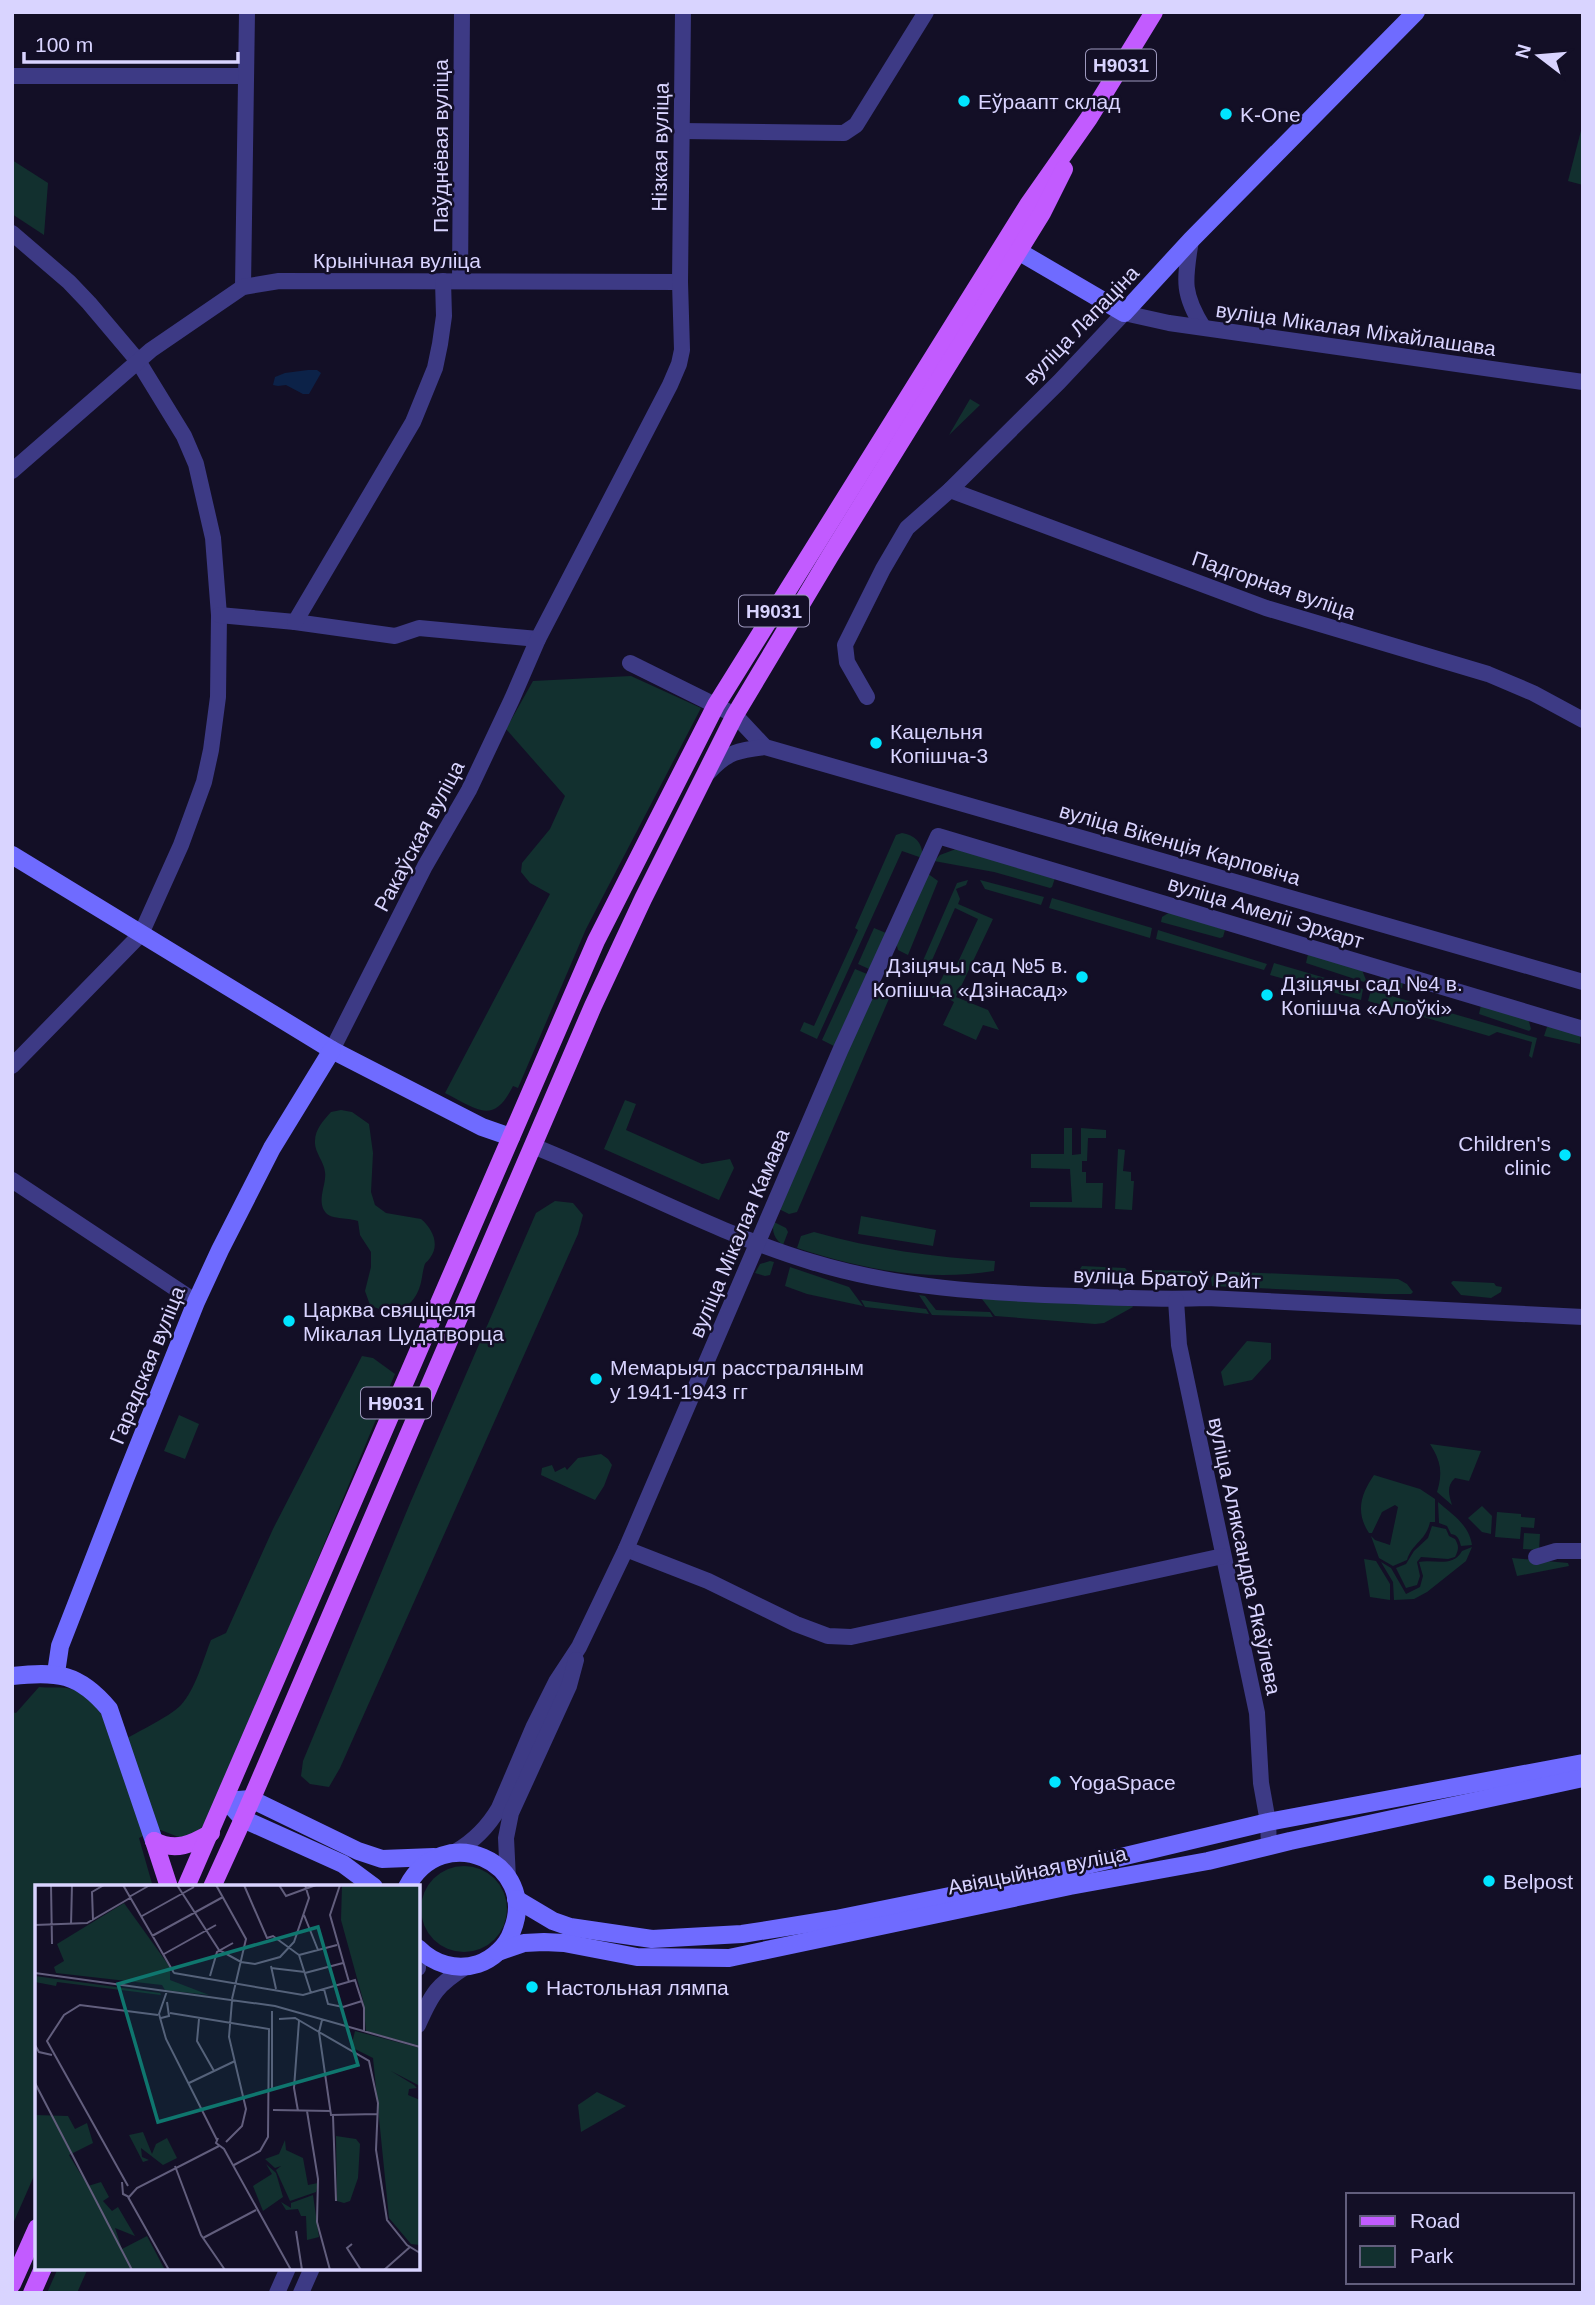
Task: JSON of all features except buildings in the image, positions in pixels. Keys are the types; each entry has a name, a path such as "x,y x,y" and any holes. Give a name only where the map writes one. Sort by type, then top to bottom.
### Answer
{"main road":[{"name":"Н9031","path":"213,1885 637,910 735,715 1012,247 1028,205 1089,118 1154,12"},
{"name":"вуліца Лапаціна","path":"1124,313 1191,240 1416,12"},
{"name":"Н9031","path":"187,1885 596,942 716,705 1012,247"},
{"path":"1012,247 1124,313"},
{"path":"685,767 705,776"},
{"path":"12,855 332,1050 482,1127 533,1146"},
{"name":"Гарадская вуліца","path":"56,1673 60,1646 196,1302 254,1181 332,1050"},
{"path":"12,1676 56,1673 85,1685 109,1709 168,1885"},
{"name":"Авіяцыйная вуліца","path":"516,1899 553,1921 570,1927 652,1939 742,1934 836,1919 999,1886 1268,1822 1583,1763"},
{"name":"Авіяцыйная вуліца","path":"467,1966 524,1943 544,1942 564,1943 637,1957 729,1958 1070,1886 1209,1861 1583,1779"},
{"path":"225,1801 251,1799 358,1851 382,1858 403,1860 446,1854 474,1854 487,1859 508,1879 516,1899 517,1914 513,1929 498,1952"},
{"path":"225,1801 243,1819 343,1864 371,1885"},
{"path":"155,1841 171,1847 180,1847 211,1833"},
{"path":"408,1885 419,1869 446,1854"},
{"path":"420,1949 438,1962 467,1966"},
{"path":"12,2284 35,2232"},
{"path":"32,2293 42,2270"}],"street":[{"path":"243,287 247,12"},
{"name":"Паўднёвая вуліца","path":"460,281 462,12"},
{"name":"Нізкая вуліца","path":"680,282 683,12"},
{"path":"681,131 845,133 859,121 926,12"},
{"path":"12,76 245,76"},
{"path":"12,233 76,289 138,361 184,436 196,464 213,537 219,615 218,697 206,771 185,835 141,934 12,1066"},
{"path":"1191,240 1185,283 1188,302 1203,327"},
{"name":"Крынічная вуліца","path":"12,471 138,361 243,287 279,281 680,282"},
{"path":"295,622 413,422 435,368 444,316 443,281"},
{"name":"Ракаўская вуліца","path":"332,1050 425,866 469,790 538,639 670,385 682,350 680,282"},
{"name":"вуліца Мікалая Міхайлашава","path":"1124,313 1203,327 1583,382"},
{"name":"вуліца Лапаціна","path":"867,697 847,662 845,645 907,528 1059,382 1124,313"},
{"name":"Падгорная вуліца","path":"950,489 1266,608 1488,674 1549,701 1583,720"},
{"path":"219,615 395,636 419,628 538,639"},
{"path":"630,663 735,715 765,747"},
{"path":"705,776 723,757 737,751 765,747"},
{"name":"вуліца Вікенція Карповіча","path":"765,747 1583,982"},
{"name":"вуліца Амеліі Эрхарт","path":"938,836 1583,1028"},
{"name":"вуліца Мікалая Камава","path":"446,1854 471,1843 492,1820 556,1682 579,1647 626,1549 835,1062 938,836"},
{"name":"вуліца Братоў Райт","path":"533,1146 756,1243 813,1263 901,1284 1013,1294 1176,1300 1207,1298 1583,1317"},
{"path":"12,1181 196,1302"},
{"name":"вуліца Аляксандра Якаўлева","path":"1176,1300 1179,1345 1257,1713 1261,1783 1269,1846"},
{"path":"626,1549 708,1581 796,1624 828,1636 851,1637 1223,1556"},
{"path":"1536,1557 1556,1550 1583,1551"},
{"name":"вуліца Мікалая Камава","path":"508,1879 506,1838 510,1813 569,1686 579,1647"},
{"path":"420,2020 430,1997 439,1986 467,1966"},
{"path":"277,2293 287,2270"},
{"path":"301,2293 311,2270"}],"green space":[{"path":"1583,123 1583,185 1568,181"},
{"path":"12,160 48,183 44,235 12,214"},
{"path":"970,399 980,405 949,435"},
{"path":"631,676 701,708 586,929 518,1088 513,1086 506,1098 491,1110 475,1108 445,1093 550,894 530,883 521,872 522,863 550,829 565,796 506,729 533,681"},
{"path":"902,833 918,841 922,858 902,851 817,1039 800,1031 804,1022 814,1026 858,930 855,928 896,835"},
{"path":"956,849 1055,878 1052,887 994,872 934,861 940,855"},
{"path":"927,873 938,881 908,955 898,950 896,942"},
{"path":"968,880 966,885 956,889 960,899 958,904 993,919 956,997 988,1010 999,1030 983,1025 976,1040 943,1025 954,1002 942,995 932,998 945,972 952,975 978,919 955,908 929,967 922,963 957,883"},
{"path":"980,880 1044,897 1041,905 985,889"},
{"path":"1052,898 1152,928 1150,938 1049,908"},
{"path":"1170,912 1225,930 1223,937 1161,922 1162,917"},
{"path":"874,928 886,933 869,969 858,964"},
{"path":"1158,930 1267,964 1264,970 1156,939"},
{"path":"1308,954 1362,970 1366,980 1364,982 1306,963"},
{"path":"1274,963 1363,989 1361,1000 1270,975"},
{"path":"855,969 867,974 834,1046 822,1040"},
{"path":"1382,976 1403,980 1402,990 1377,985"},
{"path":"874,986 891,994 797,1212 789,1214 779,1209"},
{"path":"1371,990 1537,1038 1532,1058 1529,1056 1532,1042 1497,1032 1489,1036 1368,1001"},
{"path":"1481,1005 1528,1018 1531,1029 1529,1031 1479,1014"},
{"path":"1556,1025 1580,1035 1580,1044 1544,1036 1547,1027"},
{"path":"625,1100 636,1104 626,1130 702,1164 730,1159 734,1168 719,1200 604,1149"},
{"path":"331,1112 352,1112 369,1124 373,1153 371,1192 375,1205 386,1213 421,1219 434,1237 433,1253 425,1265 419,1289 410,1303 399,1310 385,1310 370,1305 365,1291 371,1267 371,1252 360,1235 358,1221 329,1216 322,1204 325,1172 316,1149 315,1137 320,1125"},
{"path":"1064,1128 1072,1128 1072,1155 1081,1154 1081,1128 1106,1130 1106,1138 1088,1138 1087,1161 1082,1161 1086,1183 1103,1183 1102,1208 1030,1207 1030,1202 1072,1202 1070,1169 1031,1168 1031,1154 1064,1154"},
{"path":"1118,1149 1125,1150 1123,1171 1131,1172 1131,1181 1134,1181 1132,1210 1115,1209"},
{"path":"555,1201 573,1203 583,1215 578,1234 340,1768 329,1787 310,1784 301,1776 303,1761 411,1501 536,1213"},
{"path":"861,1216 936,1230 933,1246 858,1234"},
{"path":"774,1222 788,1232 783,1245 774,1235"},
{"path":"814,1232 904,1251 995,1261 994,1271 943,1275 894,1272 797,1248 801,1236"},
{"path":"774,1262 770,1275 755,1273 760,1264"},
{"path":"1082,1266 1125,1268 1131,1275 1128,1281 1124,1282 1081,1274"},
{"path":"790,1267 849,1287 863,1306 807,1294 785,1286"},
{"path":"1146,1270 1191,1271 1196,1278 1194,1286 1148,1284"},
{"path":"1216,1271 1398,1279 1407,1284 1413,1292 1385,1294 1212,1286 1211,1278"},
{"path":"1451,1283 1494,1283 1502,1287 1501,1292 1491,1298 1461,1295"},
{"path":"919,1295 925,1296 936,1310 990,1312 993,1317 932,1315"},
{"path":"982,1299 1129,1301 1133,1307 1104,1323 1095,1324 995,1316"},
{"path":"861,1300 926,1309 929,1314 865,1307"},
{"path":"1247,1341 1271,1343 1271,1359 1252,1380 1224,1386 1221,1372"},
{"path":"362,1356 373,1358 395,1374 206,1827 181,1838 158,1829 139,1838 152,1885 35,1885 35,2174 12,2226 12,1712 16,1713 39,1687 77,1691 93,1702 115,1745 176,1710 195,1682 211,1640 226,1633 273,1529"},
{"path":"179,1415 199,1424 185,1459 164,1451"},
{"path":"1430,1444 1481,1451 1469,1481 1455,1478 1450,1484 1452,1505 1437,1492 1440,1467"},
{"path":"601,1454 612,1465 595,1500 541,1475 542,1468 552,1465 555,1472 565,1467 567,1470 578,1458"},
{"path":"1374,1475 1420,1489 1435,1499 1435,1522 1430,1522 1407,1560 1393,1566 1379,1558 1371,1536 1390,1545 1398,1507 1395,1505 1382,1512 1372,1533 1369,1533 1362,1518 1361,1503"},
{"path":"1438,1502 1464,1526 1472,1545 1461,1546 1458,1538 1451,1534 1447,1526 1439,1523"},
{"path":"1482,1506 1492,1516 1491,1534 1482,1532 1468,1518"},
{"path":"1497,1512 1535,1518 1534,1528 1521,1527 1520,1539 1495,1537"},
{"path":"1432,1526 1446,1529 1449,1536 1455,1539 1458,1548 1455,1557 1421,1557 1417,1562 1420,1576 1417,1585 1406,1588 1396,1568 1406,1564 1414,1551 1428,1538"},
{"path":"1524,1533 1540,1534 1539,1550 1523,1549"},
{"path":"1472,1547 1466,1561 1427,1592 1414,1599 1394,1600 1393,1582 1381,1562 1391,1568 1406,1594 1420,1587 1423,1576 1419,1562 1448,1561"},
{"path":"1512,1558 1568,1563 1569,1566 1517,1576"},
{"path":"1364,1559 1376,1561 1390,1584 1390,1600 1370,1597"},
{"path":"464,1866 481,1869 495,1878 504,1892 507,1909 504,1926 495,1940 481,1949 464,1952 447,1949 433,1940 424,1926 421,1909 424,1892 433,1878 447,1869"},
{"path":"597,2092 626,2106 581,2132 578,2105"},
{"path":"57,2270 87,2270 77,2293 47,2293"}],"water":[{"path":"308,370 321,373 309,394 303,394 286,385 273,385 275,377"}],"place":[{"name":"Еўраапт склад","path":"964,101"},
{"name":"K-One","path":"1226,114"},
{"name":"Кацельня Копішча-3","path":"876,743"},
{"name":"Дзіцячы сад №5 в. Копішча «Дзінасад»","path":"1082,977"},
{"name":"Дзіцячы сад №4 в. Копішча «Алоўкі»","path":"1267,995"},
{"name":"Children's clinic","path":"1565,1155"},
{"name":"Царква свяціцеля Мікалая Цудатворца","path":"289,1321"},
{"name":"Мемарыял расстраляным у 1941-1943 гг","path":"596,1379"},
{"name":"YogaSpace","path":"1055,1782"},
{"name":"Belpost","path":"1489,1881"},
{"name":"Настольная лямпа","path":"532,1987"}]}
